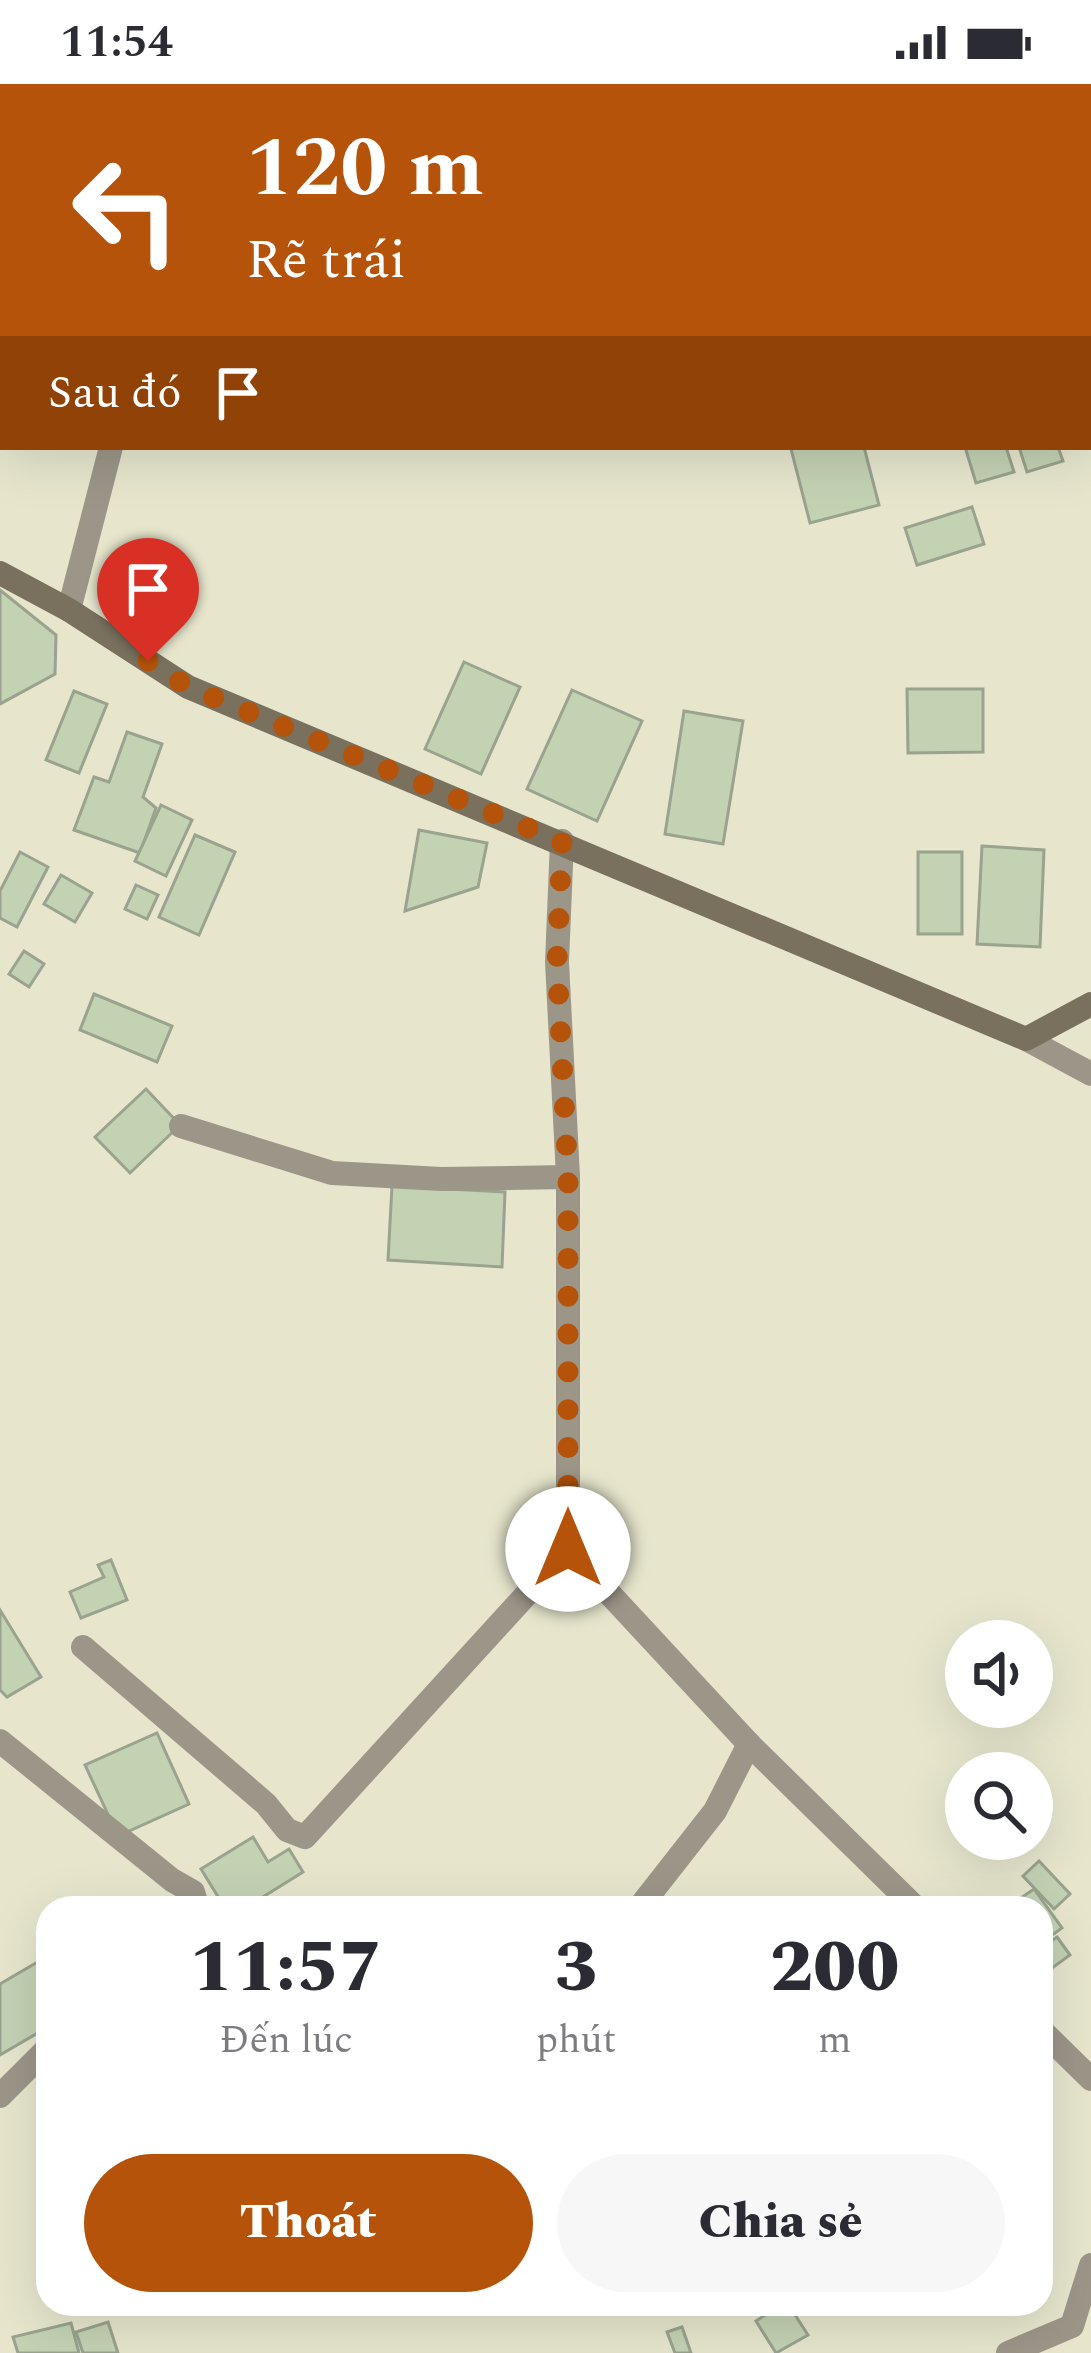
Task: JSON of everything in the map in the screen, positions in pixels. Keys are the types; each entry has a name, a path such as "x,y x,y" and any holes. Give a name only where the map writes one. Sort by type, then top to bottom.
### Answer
{"street":[{"path":"69,610 110,450"},
{"path":"0,573 69,610 188,687 1026,1039 1091,1074"},
{"path":"83,1647 266,1804 287,1831 304,1837 568,1549 568,1177 557,962 562,842"},
{"path":"1026,1039 1091,1004"},
{"path":"182,1126 332,1173 440,1179 568,1177"},
{"path":"568,1549 748,1744 904,1896"},
{"path":"0,1741 194,1896"},
{"path":"648,1896 715,1811 748,1744"},
{"path":"1053,2042 1091,2079"},
{"path":"0,2096 36,2060"},
{"path":"1008,2353 1072,2326 1091,2265"}],"building":[{"path":"791,450 865,450 879,505 810,523"},
{"path":"966,450 1007,450 1014,472 976,483"},
{"path":"1020,450 1059,450 1063,461 1027,472"},
{"path":"972,507 984,544 917,565 905,528"},
{"path":"0,590 56,635 55,674 0,704"},
{"path":"464,662 520,687 481,774 425,749"},
{"path":"907,689 983,689 983,752 908,753"},
{"path":"572,690 642,721 597,821 527,789"},
{"path":"74,691 107,704 79,773 46,760"},
{"path":"684,711 743,721 723,844 665,834"},
{"path":"127,732 162,744 143,797 156,808 140,853 74,830 94,777 109,782"},
{"path":"161,805 192,820 166,876 135,861"},
{"path":"419,830 487,843 478,887 405,911"},
{"path":"195,835 235,852 199,935 159,917"},
{"path":"982,846 1044,850 1040,947 977,944"},
{"path":"20,852 48,867 17,927 0,918 0,891"},
{"path":"918,852 962,852 962,934 918,934"},
{"path":"61,875 92,893 75,922 44,904"},
{"path":"136,885 158,895 147,919 125,909"},
{"path":"24,951 44,964 29,987 9,974"},
{"path":"94,994 172,1026 157,1062 80,1030"},
{"path":"146,1089 180,1125 130,1173 95,1137"},
{"path":"392,1186 505,1192 502,1267 388,1260"},
{"path":"111,1560 127,1600 81,1618 70,1592 104,1577 98,1565"},
{"path":"0,1610 41,1677 7,1697 0,1690"},
{"path":"157,1733 189,1804 118,1836 85,1765"},
{"path":"253,1837 268,1862 289,1849 303,1872 264,1896 218,1896 201,1869"},
{"path":"1039,1861 1070,1894 1054,1909 1053,1896 1042,1896 1023,1876"},
{"path":"1057,1937 1070,1955 1053,1967 1053,1940"},
{"path":"36,1963 36,2034 0,2055 0,1984"},
{"path":"764,2316 796,2316 808,2335 776,2353 756,2321"},
{"path":"108,2322 118,2353 83,2353 76,2332"},
{"path":"71,2323 79,2353 18,2353 13,2337"},
{"path":"682,2327 691,2353 675,2353 667,2332"}],"route":[{"path":"148,661 188,687 562,842 557,962 568,1177 568,1549"}]}
